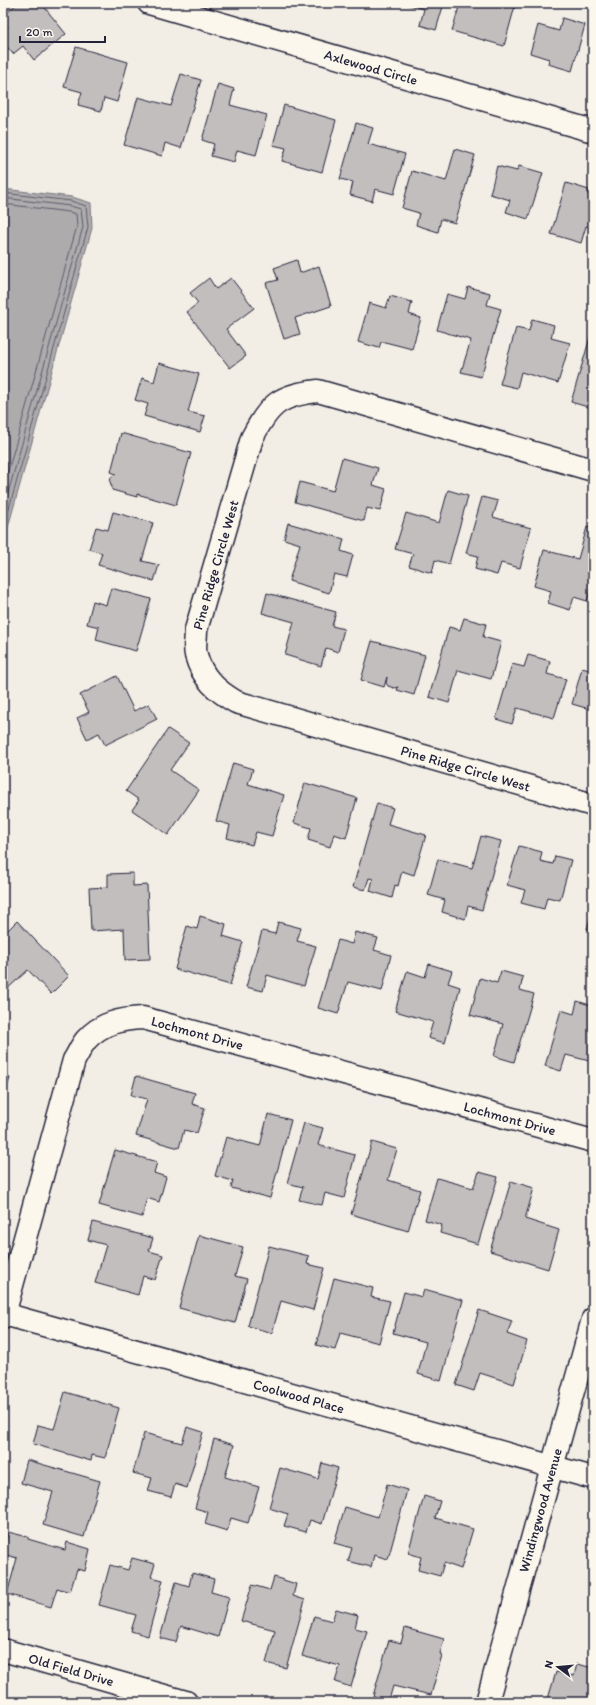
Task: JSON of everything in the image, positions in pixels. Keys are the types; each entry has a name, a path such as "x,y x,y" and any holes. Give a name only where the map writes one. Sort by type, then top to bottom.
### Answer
{"street":[{"name":"Axlewood Circle","path":"149,3 593,131"},
{"name":"Pine Ridge Circle West","path":"593,470 318,391 296,394 277,403 262,418 252,438 196,630 196,655 204,675 218,691 236,702 593,805"},
{"name":"Lochmont Drive","path":"4,1316 74,1060 86,1040 103,1026 123,1018 143,1018 593,1141"},
{"name":"Coolwood Place","path":"4,1316 593,1478"},
{"name":"Windingwood Avenue","path":"487,1702 593,1319"},
{"name":"Old Field Drive","path":"3,1650 186,1702"}],"water":[{"path":"3,189 72,197 91,203 92,228 3,545"}],"building":[{"path":"18,3 41,3 66,34 34,60 23,46 13,54 3,42 3,32 8,28 3,22 3,15"},
{"path":"403,3 444,3 436,30 420,25 424,9"},
{"path":"460,3 506,3 515,6 504,46 452,31"},
{"path":"562,18 585,25 572,71 548,64 549,59 530,53 538,25 559,31"},
{"path":"76,47 128,62 117,102 104,98 101,111 78,105 82,92 64,87"},
{"path":"181,74 201,80 181,148 165,143 162,156 124,145 138,97 171,106"},
{"path":"218,84 234,89 230,105 267,115 256,155 237,150 234,162 211,156 214,144 202,140"},
{"path":"284,105 336,120 322,172 282,161 286,148 273,145"},
{"path":"356,123 373,128 368,144 405,154 394,194 375,189 372,201 350,195 353,182 340,179"},
{"path":"455,149 475,155 455,223 441,219 438,232 416,225 419,213 402,208 412,171 446,181"},
{"path":"497,166 517,171 519,166 543,173 528,219 506,212 510,200 490,194"},
{"path":"566,183 589,190 588,195 593,196 593,228 586,226 581,243 551,234"},
{"path":"297,260 300,273 319,266 331,306 295,318 300,334 284,339 266,283 278,280 274,268"},
{"path":"209,278 216,289 231,278 254,308 226,329 246,356 230,368 187,312 198,303 190,293"},
{"path":"468,287 490,293 487,305 501,309 481,377 461,372 471,340 437,330 447,294 465,299"},
{"path":"390,296 412,302 409,314 421,318 412,349 385,342 381,342 379,348 358,342 369,303 386,308"},
{"path":"532,319 554,325 551,338 570,343 558,383 521,372 517,388 500,384 516,328 529,331"},
{"path":"591,334 593,334 593,401 591,408 571,402"},
{"path":"159,363 199,374 188,412 205,416 200,432 144,416 148,404 135,400 142,378 154,382"},
{"path":"121,433 191,453 176,505 137,494 137,497 112,490 110,482 111,477 116,474 111,472"},
{"path":"342,458 378,468 373,485 386,489 380,511 367,508 364,521 295,502 300,482 333,491"},
{"path":"448,490 468,496 449,564 435,560 432,573 409,566 413,554 395,549 406,513 439,523"},
{"path":"482,497 498,501 493,517 531,528 520,568 501,563 497,575 475,569 478,556 466,553"},
{"path":"113,512 153,523 142,561 159,565 154,581 98,565 102,553 89,549 96,527 108,530"},
{"path":"288,523 344,539 341,551 353,555 347,577 334,574 329,593 289,581 300,544 284,539"},
{"path":"587,527 593,529 593,582 587,601 574,597 570,610 548,603 551,591 534,586 544,550 578,559"},
{"path":"111,588 151,599 136,651 96,640 99,627 87,624 93,601 106,605"},
{"path":"267,593 336,612 332,626 344,629 338,652 326,648 321,666 285,655 294,622 262,613"},
{"path":"464,618 486,624 483,637 501,642 491,679 458,670 449,703 429,697 449,627 460,630"},
{"path":"372,641 425,655 414,695 397,690 398,687 394,688 388,686 386,683 387,677 384,687 361,680"},
{"path":"528,655 550,661 547,674 566,679 554,718 517,708 512,724 496,719 512,664 524,667"},
{"path":"582,668 593,671 593,710 572,704"},
{"path":"117,676 134,711 149,704 157,719 105,745 99,733 87,739 77,718 89,712 80,695"},
{"path":"168,729 189,743 170,770 199,790 168,835 132,810 139,800 126,791"},
{"path":"233,763 253,769 248,784 284,795 272,836 256,832 252,845 227,838 230,825 216,821"},
{"path":"305,783 357,798 346,838 334,834 330,847 308,840 311,828 294,823"},
{"path":"377,803 393,808 388,824 426,835 414,875 402,871 398,886 395,885 392,898 370,891 373,879 369,878 365,890 353,887"},
{"path":"481,836 501,841 482,910 468,906 465,919 442,912 445,900 428,895 438,859 472,868"},
{"path":"519,846 542,852 540,861 553,864 555,856 571,860 560,900 547,897 544,909 521,903 525,890 507,885"},
{"path":"133,873 133,886 147,885 150,959 125,960 124,929 91,931 89,888 108,887 108,874"},
{"path":"593,908 593,930 587,929"},
{"path":"200,916 226,924 223,936 243,942 230,985 175,969 187,926 197,929"},
{"path":"17,921 69,976 51,994 28,970 6,990 3,987 3,926 7,931"},
{"path":"278,922 301,928 297,941 316,946 304,986 267,975 263,991 246,987 262,931 275,934"},
{"path":"355,932 378,938 374,950 391,955 382,991 348,982 338,1014 318,1008 338,940 352,944"},
{"path":"429,964 452,971 448,983 460,987 445,1043 428,1038 433,1022 395,1011 407,971 425,977"},
{"path":"501,971 523,977 520,990 534,994 514,1062 494,1056 503,1024 470,1015 480,978 497,983"},
{"path":"577,1001 593,1006 593,1062 566,1055 561,1071 545,1066 561,1010 574,1014"},
{"path":"3,1076 10,1078 4,1097 3,1097"},
{"path":"136,1076 195,1093 192,1104 205,1108 197,1133 184,1130 179,1148 136,1136 147,1099 131,1095"},
{"path":"268,1114 291,1120 270,1198 231,1188 233,1181 215,1176 226,1137 260,1146"},
{"path":"304,1123 323,1128 318,1145 355,1155 344,1198 325,1193 322,1205 299,1200 303,1187 287,1183"},
{"path":"372,1142 397,1149 388,1180 420,1190 408,1231 351,1214"},
{"path":"115,1150 157,1162 154,1173 166,1177 159,1202 147,1198 142,1217 99,1205"},
{"path":"479,1172 498,1177 478,1244 440,1233 442,1225 425,1220 437,1178 473,1188"},
{"path":"511,1181 534,1188 525,1219 559,1230 548,1269 490,1251"},
{"path":"93,1222 153,1238 149,1251 163,1255 155,1280 143,1276 138,1295 95,1283 106,1245 88,1240"},
{"path":"199,1235 243,1247 235,1276 247,1279 235,1323 179,1308"},
{"path":"269,1246 309,1256 307,1264 324,1268 313,1310 281,1301 272,1333 248,1326"},
{"path":"334,1278 373,1288 371,1297 390,1301 379,1343 340,1333 335,1350 316,1345"},
{"path":"424,1289 463,1300 441,1381 418,1374 426,1342 393,1333 404,1292 422,1297"},
{"path":"479,1310 512,1321 507,1334 527,1341 514,1384 480,1373 474,1391 456,1385"},
{"path":"65,1392 119,1408 105,1458 92,1455 91,1461 33,1444 38,1425 54,1429"},
{"path":"187,1427 203,1432 187,1488 175,1484 171,1497 148,1491 152,1478 133,1473 144,1433 182,1443"},
{"path":"214,1439 234,1445 225,1477 259,1487 248,1523 231,1518 227,1531 205,1524 208,1512 195,1508"},
{"path":"27,1460 100,1481 84,1537 43,1525 53,1492 21,1483"},
{"path":"322,1463 338,1468 322,1524 310,1520 306,1532 284,1526 288,1514 269,1508 280,1468 318,1479"},
{"path":"387,1484 407,1490 388,1559 374,1555 371,1567 348,1561 352,1548 334,1543 345,1507 378,1517"},
{"path":"424,1496 440,1501 435,1518 473,1529 461,1569 444,1563 440,1576 418,1570 421,1557 408,1553"},
{"path":"8,1532 28,1537 28,1539 65,1550 67,1542 90,1549 85,1571 77,1569 70,1592 57,1588 51,1607 7,1594 17,1558 3,1554"},
{"path":"132,1558 155,1564 151,1577 163,1580 148,1636 131,1631 136,1615 99,1605 110,1565 128,1570"},
{"path":"192,1573 214,1579 211,1592 229,1597 218,1637 181,1626 176,1642 160,1638 176,1582 189,1586"},
{"path":"274,1577 296,1584 293,1596 305,1600 286,1668 266,1663 275,1630 241,1621 252,1585 270,1590"},
{"path":"336,1609 358,1615 355,1628 367,1631 351,1687 335,1682 340,1666 302,1656 314,1616 332,1621"},
{"path":"405,1628 444,1639 440,1654 442,1655 431,1695 393,1686 389,1700 373,1696 389,1640 401,1643"},
{"path":"577,1664 593,1668 593,1702 547,1702 556,1672 574,1676"}]}
